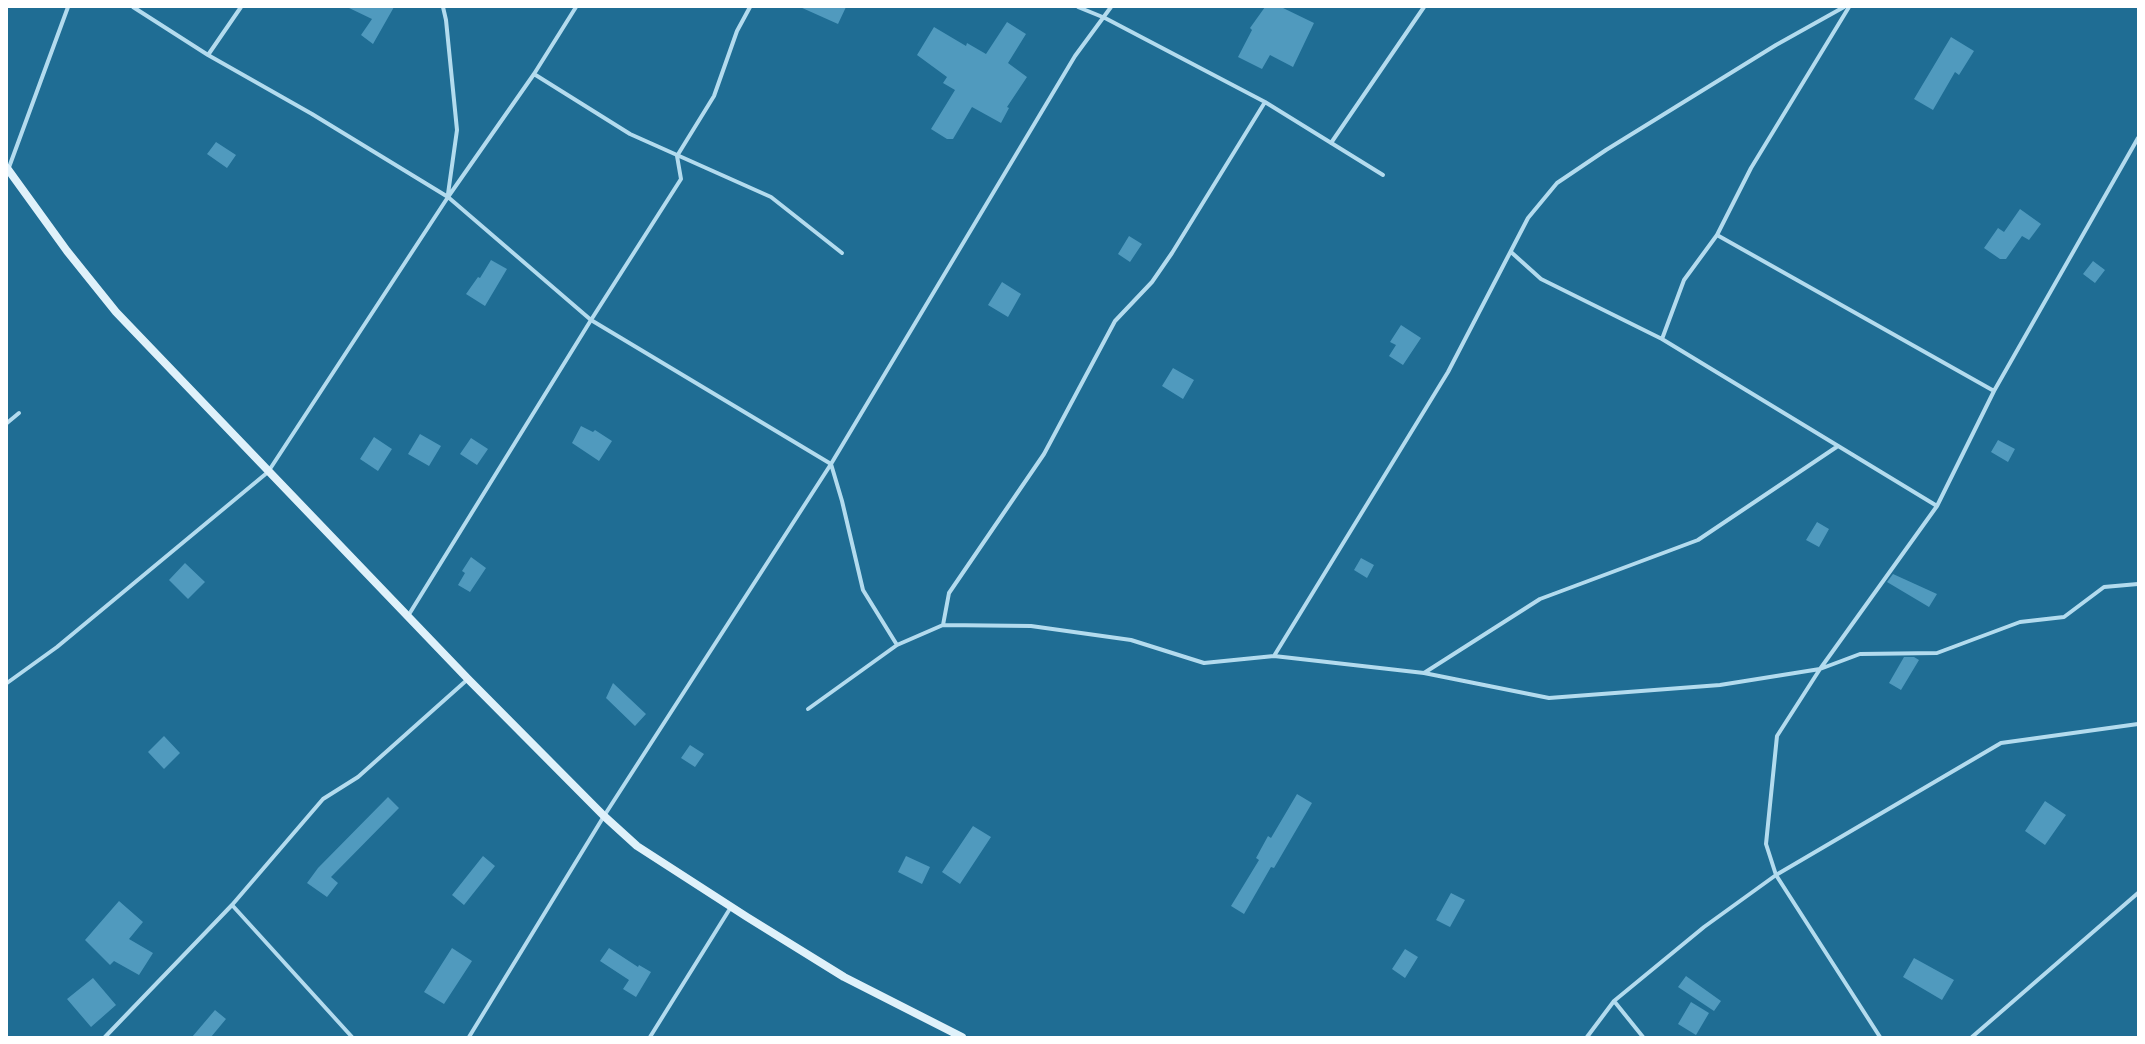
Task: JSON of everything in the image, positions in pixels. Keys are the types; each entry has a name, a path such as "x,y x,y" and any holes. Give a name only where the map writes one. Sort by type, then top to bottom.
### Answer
{"main road":[{"path":"8,169 67,251 116,312 468,679 604,816 637,846 731,908 844,977 962,1037"}],"street":[{"path":"8,169 68,7"},
{"path":"133,7 208,55 312,114 448,197 591,320 831,464 842,501 863,590 897,644"},
{"path":"208,55 241,7"},
{"path":"443,7 446,20 457,130 448,197"},
{"path":"7,683 57,647 268,472 448,197 534,74 576,7"},
{"path":"408,616 591,320 681,179 677,156 714,96 737,31 750,7"},
{"path":"1078,7 1105,18 1265,102 1383,175"},
{"path":"469,1037 604,816 831,464 1075,56 1105,18 1111,7"},
{"path":"1331,143 1424,7"},
{"path":"1274,656 1448,372 1528,218 1557,183 1606,150 1776,45 1844,7"},
{"path":"1662,339 1684,280 1717,235 1751,168 1850,7"},
{"path":"534,74 630,134 771,197 842,253"},
{"path":"943,625 949,593 1044,454 1115,321 1152,282 1172,253 1265,102"},
{"path":"1880,1037 1776,876 1766,844 1777,736 1820,669 1937,506 1994,391 2138,138"},
{"path":"1717,235 1994,391"},
{"path":"1511,252 1541,279 1662,339 1937,506"},
{"path":"7,423 19,413"},
{"path":"1424,673 1540,600 1698,540 1838,446"},
{"path":"808,709 897,644 943,625 1031,626 1131,640 1204,663 1274,656 1424,673 1549,698 1720,685 1820,669 1860,654 1937,653 2020,622 2064,618 2104,587 2138,584"},
{"path":"105,1037 232,905 323,800 358,777 468,679"},
{"path":"1587,1037 1614,1001 1704,927 1776,876 2001,744 2138,724"},
{"path":"1972,1037 2138,893"},
{"path":"232,905 352,1037"},
{"path":"650,1037 731,908"},
{"path":"1614,1001 1643,1037"}],"building":[{"path":"347,7 394,7 373,44 361,35 372,19"},
{"path":"800,7 846,7 838,24"},
{"path":"1265,7 1281,7 1314,23 1293,67 1270,55 1262,69 1238,57 1252,30 1250,28"},
{"path":"1007,22 1026,34 1008,63 1027,77 1007,107 1009,108 1001,123 972,107 953,139 947,139 931,129 955,90 943,83 947,77 917,55 934,27 966,46 967,43 986,54"},
{"path":"1951,37 1974,51 1959,75 1955,72 1933,110 1914,99"},
{"path":"216,142 236,155 227,168 207,154"},
{"path":"2020,209 2041,224 2029,240 2022,236 2006,259 2000,259 1984,248 1998,228 2004,232"},
{"path":"1129,236 1142,244 1130,262 1118,254"},
{"path":"491,260 507,269 485,306 466,294 478,277 480,278"},
{"path":"2093,261 2105,270 2095,283 2083,274"},
{"path":"1002,282 1021,294 1008,317 988,305"},
{"path":"1401,325 1421,338 1403,365 1389,356 1396,345 1390,342"},
{"path":"1173,368 1194,380 1183,399 1162,386"},
{"path":"581,426 593,432 595,430 612,441 599,461 572,443"},
{"path":"420,434 441,446 429,466 408,454"},
{"path":"374,437 392,449 378,471 360,459"},
{"path":"471,438 488,449 477,465 460,454"},
{"path":"1998,440 2015,449 2008,462 1991,452"},
{"path":"1817,522 1829,529 1819,547 1806,540"},
{"path":"471,557 486,568 470,592 458,585 465,573 462,571"},
{"path":"1361,558 1374,565 1367,578 1354,570"},
{"path":"185,563 205,582 188,599 169,580"},
{"path":"1893,574 1937,594 1929,607 1887,582"},
{"path":"1904,657 1914,657 1919,660 1901,690 1889,683"},
{"path":"613,683 646,714 635,726 606,698"},
{"path":"164,736 180,753 164,769 148,752"},
{"path":"690,745 704,754 695,767 681,758"},
{"path":"1297,794 1312,803 1274,868 1271,867 1244,914 1231,906 1259,860 1256,858 1268,836 1271,838"},
{"path":"388,797 399,808 331,877 338,883 327,897 307,883 318,868"},
{"path":"2045,801 2066,815 2045,845 2025,831"},
{"path":"973,826 991,837 960,884 942,872"},
{"path":"483,856 495,866 464,905 452,895"},
{"path":"906,856 930,867 922,884 898,872"},
{"path":"1451,893 1465,900 1450,927 1436,920"},
{"path":"119,901 143,922 129,939 153,953 139,975 114,961 110,965 85,940"},
{"path":"452,948 472,961 444,1004 424,992"},
{"path":"609,948 638,967 639,965 651,972 636,997 623,989 629,980 600,961"},
{"path":"1405,949 1418,957 1405,978 1392,969"},
{"path":"1914,958 1954,980 1942,1000 1903,977"},
{"path":"1686,976 1721,1001 1714,1011 1678,987"},
{"path":"93,978 116,1005 91,1027 67,999"},
{"path":"1691,1002 1709,1013 1696,1035 1678,1024"},
{"path":"215,1010 226,1019 211,1037 192,1037"}]}
